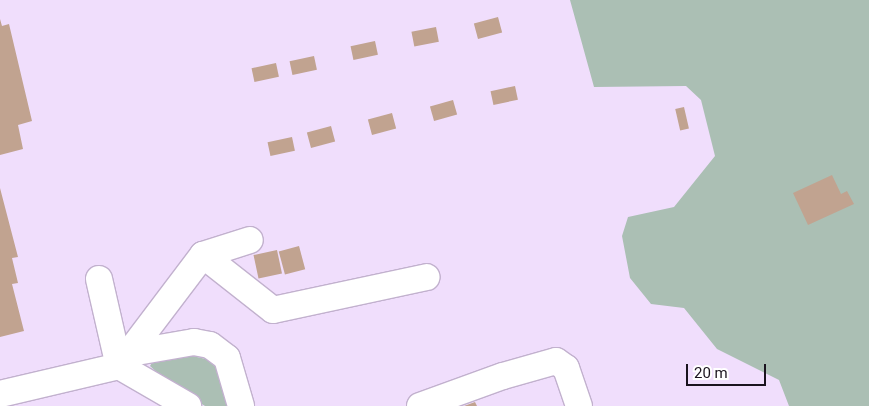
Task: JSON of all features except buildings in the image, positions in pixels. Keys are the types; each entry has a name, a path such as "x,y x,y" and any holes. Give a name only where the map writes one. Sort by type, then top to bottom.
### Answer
{"lane":[{"path":"122,360 203,255 250,240"},
{"path":"203,255 273,310 427,276"},
{"path":"99,279 122,360 188,406"},
{"path":"0,394 194,342 210,345 226,358 241,406"},
{"path":"420,406 503,376 556,361 566,368 580,406"}],"green space":[{"path":"570,0 869,0 869,406 789,406 779,380 717,349 684,308 651,304 630,278 622,236 628,217 674,207 715,156 701,100 686,86 594,87"},
{"path":"188,355 206,359 221,371 232,406 205,406 171,385 150,366 153,361"}]}
